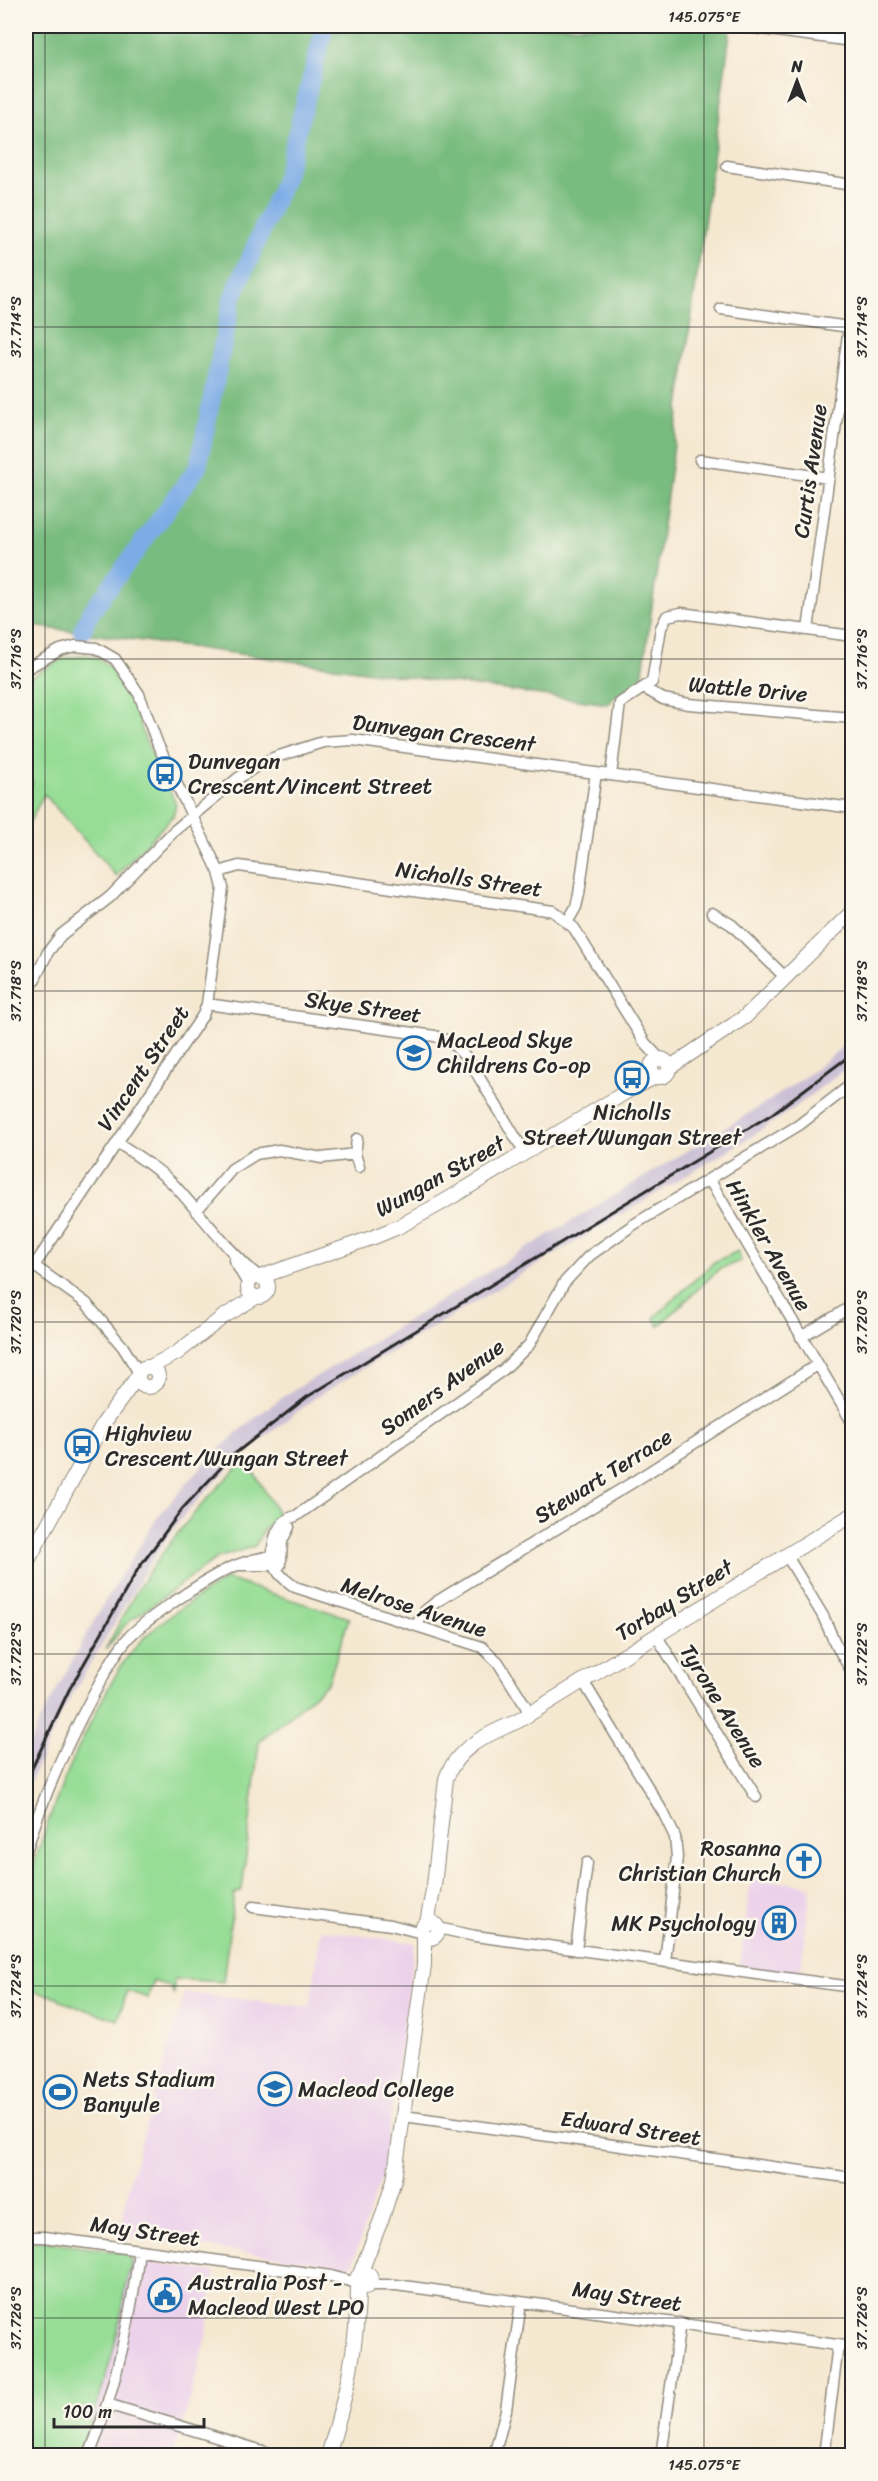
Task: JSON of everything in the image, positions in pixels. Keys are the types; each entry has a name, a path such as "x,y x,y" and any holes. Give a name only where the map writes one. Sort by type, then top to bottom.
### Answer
{"street":[{"path":"745,27 852,41"},
{"path":"727,166 852,185"},
{"path":"721,309 851,322"},
{"name":"Curtis Avenue","path":"808,630 851,322"},
{"path":"700,460 829,478"},
{"path":"611,775 620,703 644,688 654,677 661,628 667,616 681,613 852,636"},
{"name":"Vincent Street","path":"26,669 67,648 82,645 102,650 121,665 139,694 158,745 219,872 223,888 207,1004 199,1021 117,1142 30,1263"},
{"name":"Wattle Drive","path":"644,688 663,699 689,704 852,718"},
{"name":"Dunvegan Crescent","path":"26,997 48,952 60,935 110,897 192,814 255,767 273,758 333,740 354,740 852,808"},
{"path":"568,921 576,907 579,894 596,773"},
{"name":"Nicholls Street","path":"219,872 240,866 553,911 568,921 582,939 659,1066"},
{"name":"Wungan Street","path":"26,1561 114,1409 146,1374 223,1317 256,1285 292,1264 398,1227 631,1089 659,1066 693,1052 745,1017 852,912"},
{"path":"712,914 732,925 786,978"},
{"name":"Skye Street","path":"207,1004 435,1036 451,1042 468,1059 525,1153"},
{"name":"Somers Avenue","path":"277,1560 284,1535 296,1516 503,1370 529,1346 564,1283 589,1256 633,1225 799,1125 852,1084"},
{"path":"357,1139 355,1154 359,1167"},
{"path":"117,1142 165,1176 256,1285"},
{"path":"196,1211 232,1169 256,1154 279,1150 322,1158 355,1154"},
{"name":"Hinkler Avenue","path":"709,1179 852,1422"},
{"path":"30,1263 87,1303 146,1374"},
{"path":"801,1337 852,1305"},
{"name":"Stewart Terrace","path":"416,1626 425,1611 436,1602 630,1484 817,1365"},
{"name":"Torbay Street","path":"430,1930 435,1911 453,1785 460,1759 524,1717 852,1515"},
{"path":"787,1556 818,1607 852,1672"},
{"path":"26,1851 43,1800 64,1751 100,1681 121,1647 147,1621 213,1575 236,1565 277,1560"},
{"name":"Melrose Avenue","path":"277,1560 292,1584 306,1592 471,1643 489,1652 498,1662 524,1717"},
{"name":"Tyrone Avenue","path":"656,1635 756,1797"},
{"path":"583,1681 664,1814 675,1837 677,1867 665,1962"},
{"path":"576,1950 587,1863"},
{"path":"253,1906 852,1987"},
{"path":"328,2456 347,2392 364,2280 374,2240 394,2180 430,1930"},
{"name":"Edward Street","path":"404,2116 852,2178"},
{"name":"May Street","path":"26,2237 44,2237 852,2347"},
{"path":"89,2456 128,2328 139,2250"},
{"path":"494,2456 508,2399 521,2302"},
{"path":"661,2456 680,2324"},
{"path":"824,2456 838,2345"},
{"path":"106,2404 279,2456"}],"shaded area":[{"path":"852,1039 852,1063 793,1109 744,1141 316,1397 246,1452 184,1515 149,1564 61,1714 26,1791 26,1753 40,1720 102,1606 159,1515 212,1455 284,1396 769,1101 813,1071"},
{"path":"751,1878 811,1886 800,1974 740,1967"},
{"name":"Macleod College","path":"321,1930 415,1943 383,2171 351,2267 120,2235 130,2180 185,1993 310,2007"},
{"path":"132,2260 215,2272 206,2337 186,2414 172,2455 79,2456 92,2423 118,2334"}],"green space":[{"path":"26,26 731,26 642,679 617,695 608,704 26,625"},
{"path":"84,655 99,659 110,667 127,690 148,746 176,805 173,816 116,876 44,794 26,829 26,797 33,782 26,778 26,680 62,659"},
{"path":"738,1251 741,1261 719,1269 659,1326 654,1318 714,1262"},
{"path":"246,1459 279,1515 264,1529 255,1546 217,1558 126,1624 105,1650 136,1592 164,1550 203,1503"},
{"path":"226,1579 349,1618 328,1683 259,1742 242,1890 234,1894 223,1982 174,1979 174,1995 170,1986 153,1981 148,1998 127,1991 118,2020 60,2001 58,1997 26,1990 28,1884 59,1793 88,1727 117,1673 139,1643 174,1613"},
{"path":"40,2241 125,2253 132,2260 109,2365 79,2455 26,2455 26,2242"}],"waterway":[{"path":"109,588 198,467 232,299 285,178 325,26"},
{"path":"82,631 89,615 102,597"}],"railway":[{"path":"26,1781 69,1690 138,1569 183,1508 232,1456 307,1397 772,1114 852,1054"}],"place":[{"name":"Dunvegan Crescent/Vincent Street","path":"165,774"},
{"name":"MacLeod Skye Childrens Co-op","path":"414,1053"},
{"name":"Nicholls Street/Wungan Street","path":"632,1078"},
{"name":"Highview Crescent/Wungan Street","path":"82,1446"},
{"name":"Rosanna Christian Church","path":"804,1861"},
{"name":"MK Psychology","path":"779,1923"},
{"name":"Macleod College","path":"275,2089"},
{"name":"Nets Stadium Banyule","path":"60,2092"},
{"name":"Australia Post - Macleod West LPO","path":"165,2295"}]}
